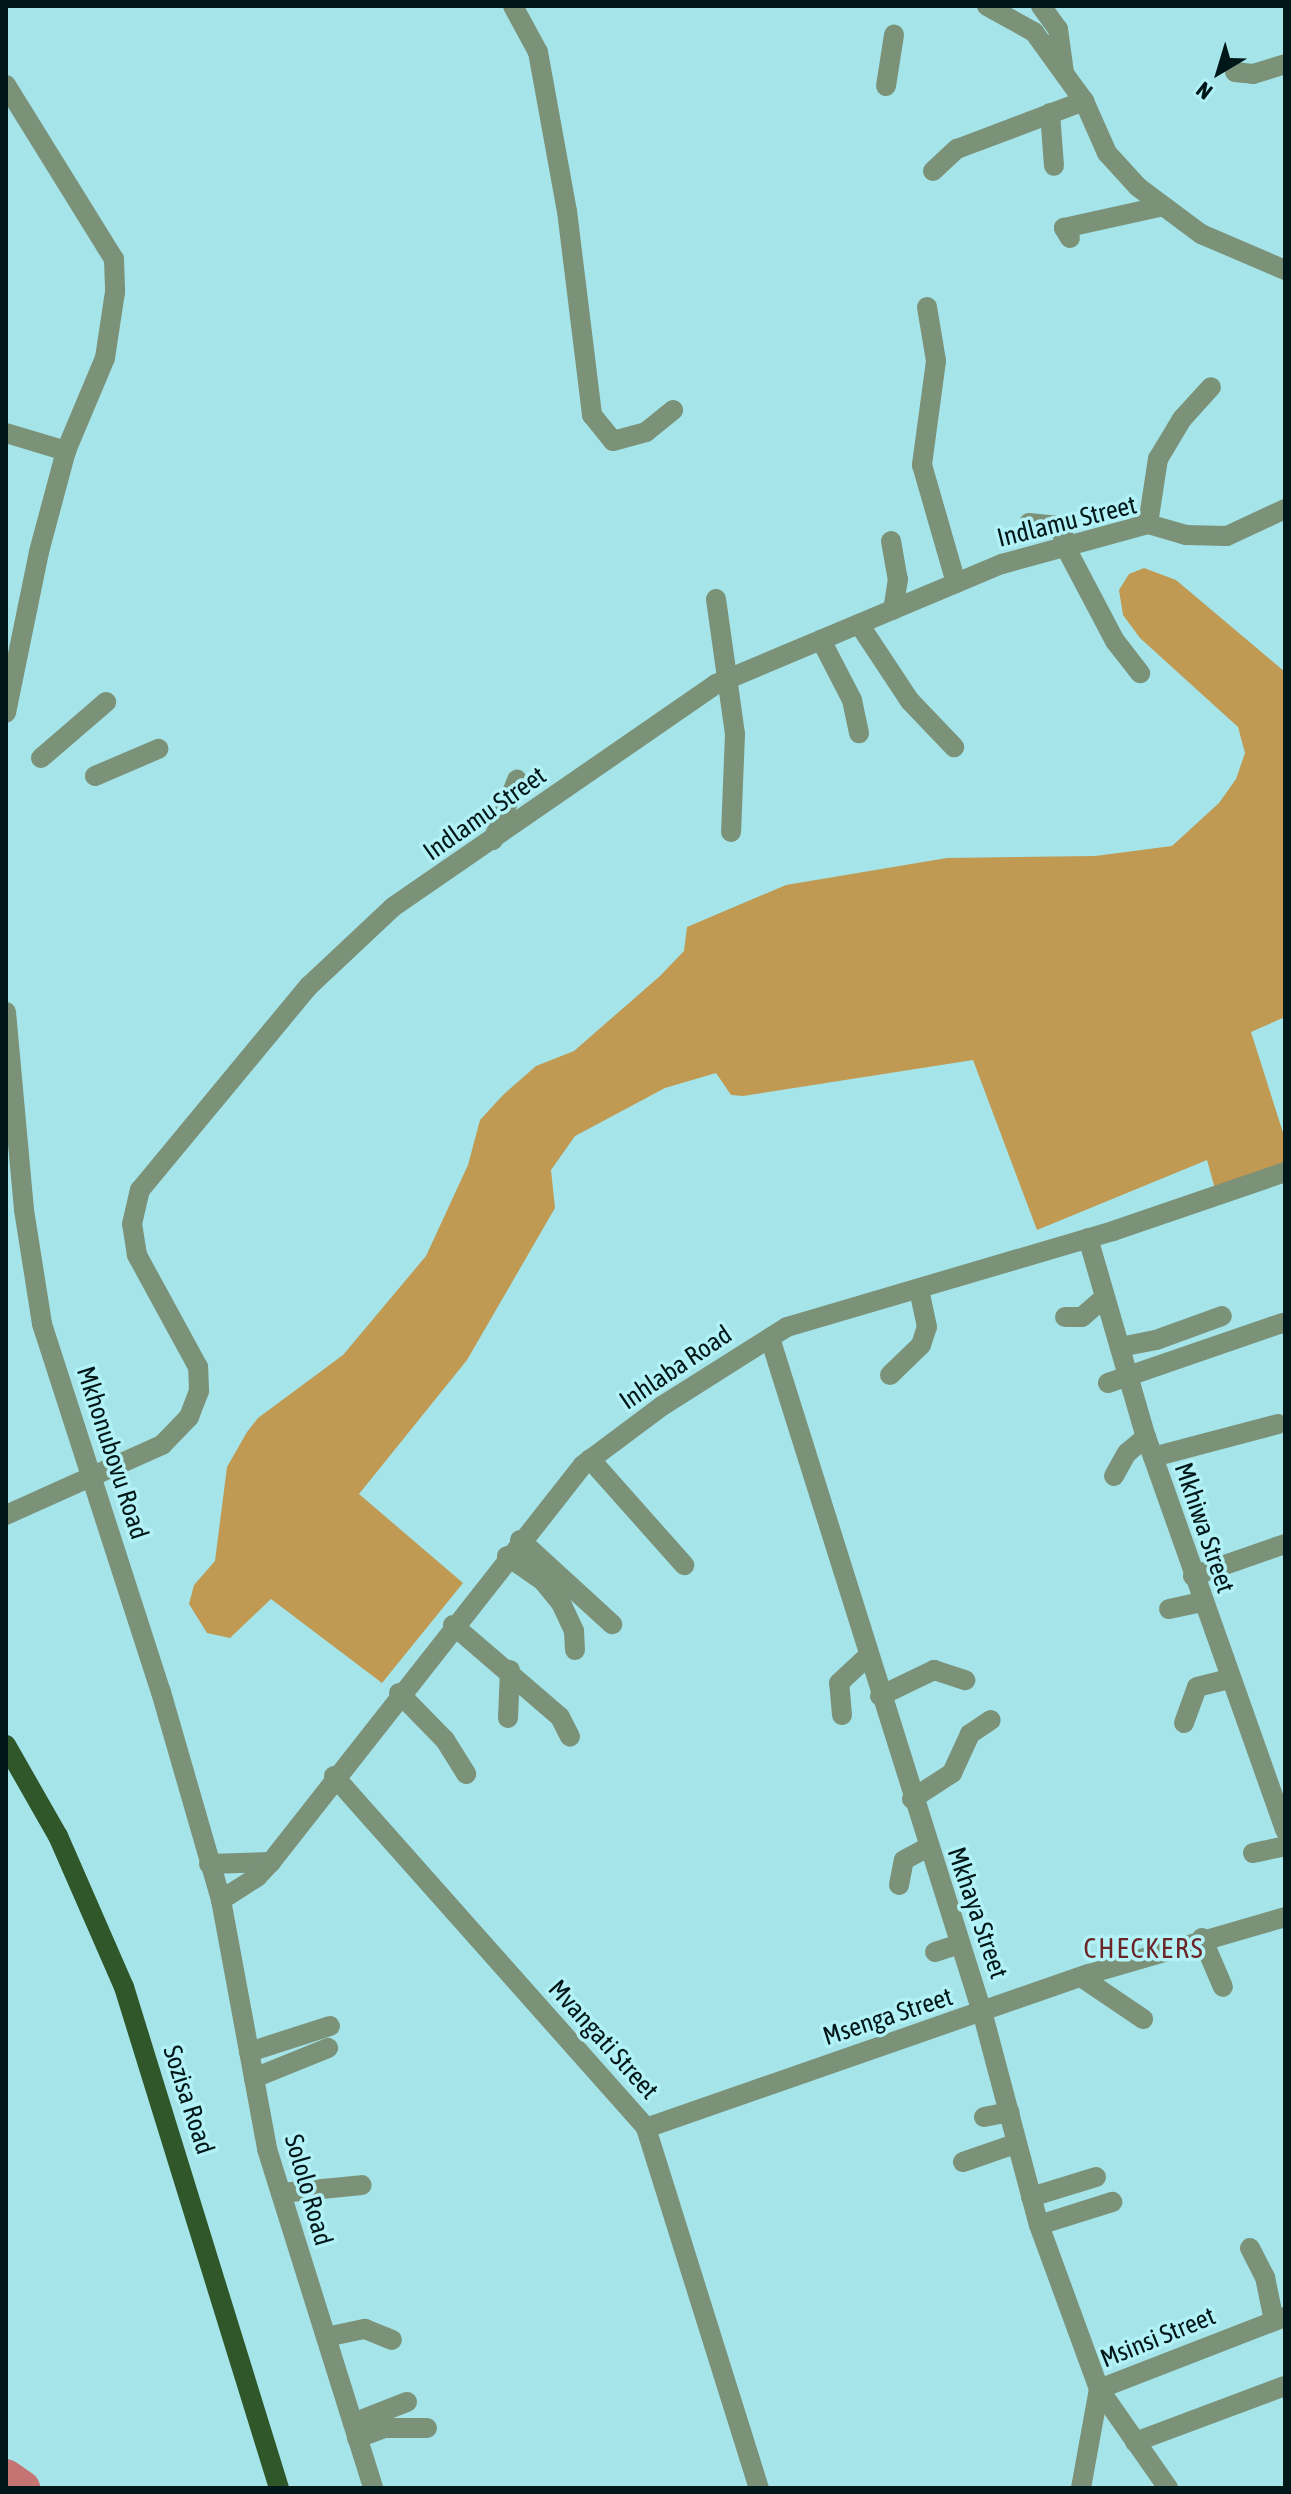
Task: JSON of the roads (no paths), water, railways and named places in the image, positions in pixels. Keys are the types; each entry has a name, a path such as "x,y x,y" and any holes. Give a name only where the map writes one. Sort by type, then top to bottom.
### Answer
{"main road":[{"name":"Sozisa Road","path":"6,1745 58,1836 124,1987 279,2488"}],"street":[{"path":"513,6 538,52 567,211 592,415 613,441 646,432 673,410"},
{"path":"987,6 1034,32 1084,101 1107,153 1163,206 1201,234 1285,270"},
{"path":"1041,6 1058,29 1064,73"},
{"path":"886,86 894,35"},
{"path":"1235,72 1253,74 1285,64"},
{"path":"6,85 114,259 105,358 66,451 15,652 6,713"},
{"path":"933,171 957,149 1084,101"},
{"path":"1050,113 1048,139 1054,166"},
{"path":"1070,238 1064,228 1163,206"},
{"path":"927,307 936,361 922,465 956,583"},
{"path":"1148,524 1158,459 1182,419 1211,387"},
{"path":"6,433 66,451"},
{"name":"Indlamu Street","path":"6,1515 162,1445 189,1417 199,1391 198,1367 137,1255 132,1224 140,1190 309,986 393,907 727,680 1002,564 1068,550 1148,524 1186,535 1227,536 1285,509"},
{"path":"1029,523 1058,526 1115,641 1140,673"},
{"path":"891,541 898,579 893,610"},
{"path":"716,599 735,734 731,832"},
{"path":"859,624 910,701 954,747"},
{"path":"821,640 852,700 859,733"},
{"path":"41,758 106,702"},
{"path":"95,776 158,749"},
{"path":"493,840 517,780"},
{"name":"Mkhonubovu Road","path":"6,1012 14,1172 42,1324 92,1474 221,1900"},
{"name":"Inhlaba Road","path":"221,1900 257,1877 271,1862 399,1693 514,1548 590,1459 787,1327 1088,1238 1285,1172"},
{"name":"Mkhiwa Street","path":"1088,1238 1149,1447 1201,1602 1228,1679 1276,1777 1285,1830"},
{"path":"890,1375 907,1365 921,1345 927,1327 919,1290"},
{"path":"1065,1317 1082,1317 1105,1297"},
{"path":"1120,1347 1156,1340 1222,1316"},
{"path":"1108,1383 1282,1323"},
{"name":"Mkhaya Street","path":"770,1338 927,1848 983,2015 1039,2225 1099,2389 1168,2488"},
{"path":"1114,1476 1127,1453 1278,1424"},
{"path":"590,1459 684,1565"},
{"path":"1193,1576 1285,1544"},
{"path":"514,1548 612,1624"},
{"path":"514,1548 561,1603 574,1631 575,1650"},
{"path":"1169,1609 1201,1602"},
{"path":"453,1625 510,1670 560,1717 570,1737"},
{"path":"842,1715 836,1691 839,1683 868,1656"},
{"path":"508,1718 510,1670"},
{"path":"880,1696 934,1670 965,1680"},
{"path":"1184,1723 1197,1687 1228,1679"},
{"path":"399,1693 445,1740 466,1774"},
{"path":"912,1799 952,1773 970,1734 991,1720"},
{"name":"Mvangati Street","path":"334,1776 646,2128 759,2488"},
{"path":"1253,1853 1285,1846"},
{"path":"899,1885 904,1860 927,1848"},
{"path":"209,1864 271,1862"},
{"name":"Sololo Road","path":"221,1900 254,2078 281,2193 373,2488"},
{"name":"Msenga Street","path":"646,2128 910,2034 983,2015 1081,1977 1202,1938 1283,1922"},
{"path":"1202,1938 1223,1987"},
{"path":"935,1952 960,1944"},
{"path":"1081,1977 1143,2019"},
{"path":"249,2052 330,2026"},
{"path":"254,2078 328,2048"},
{"path":"984,2117 1010,2112"},
{"path":"963,2162 1015,2144"},
{"path":"1031,2197 1096,2177"},
{"path":"281,2193 362,2185"},
{"path":"1039,2225 1112,2202"},
{"path":"1250,2248 1265,2277 1280,2319"},
{"name":"Msinsi Street","path":"1081,2488 1099,2389 1280,2319"},
{"path":"326,2337 365,2329 392,2340"},
{"path":"1135,2442 1285,2386"},
{"path":"355,2431 407,2402"},
{"path":"355,2431 427,2428"}],"waterway":[{"path":"6,2476 23,2488"}],"district":[{"name":"CHECKERS","path":"1144,1948"}]}
